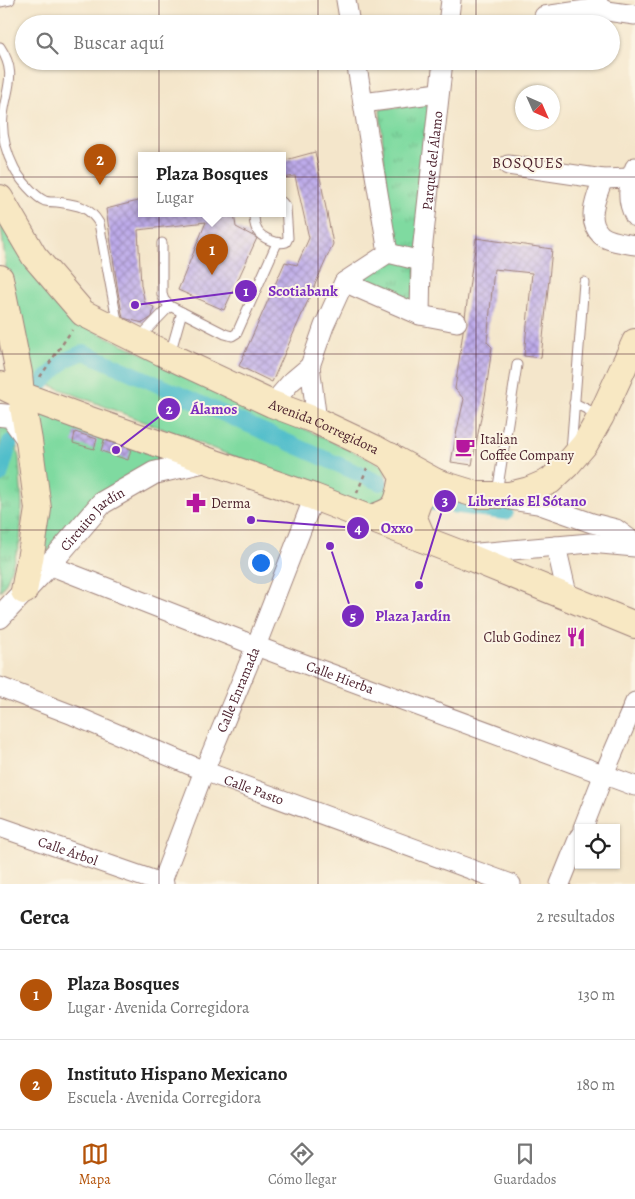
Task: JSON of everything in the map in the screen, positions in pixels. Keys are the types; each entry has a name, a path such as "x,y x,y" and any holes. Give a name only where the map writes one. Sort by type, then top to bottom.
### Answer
{"main road":[{"name":"Avenida Corregidora","path":"0,198 34,256 83,313 272,404 317,421 379,460 436,482 478,494 510,495 529,490 550,481 585,444 601,416 635,342"},
{"path":"0,278 19,373 16,392 29,440 38,508 24,591"},
{"path":"16,392 81,417 210,460 370,518 635,625"},
{"path":"370,518 389,512 398,502 403,477 379,460"},
{"path":"423,539 413,516 424,489 436,482"}],"street":[{"path":"346,0 348,15"},
{"path":"449,15 451,0"},
{"path":"549,15 599,4 607,11 635,15"},
{"path":"358,70 388,253"},
{"name":"Parque del Álamo","path":"420,315 421,261 442,70"},
{"path":"363,103 438,93"},
{"path":"508,165 603,179 633,172 629,195 631,209 635,217"},
{"path":"603,179 594,203 593,216 595,227 602,235 611,240 635,245"},
{"path":"317,421 310,366 324,326 344,282 388,253 421,261"},
{"path":"344,282 420,315 457,322"},
{"path":"272,404 291,382 310,366"},
{"path":"0,415 11,416 29,440"},
{"name":"Circuito Jardín","path":"0,617 49,565 102,503 154,473 210,460"},
{"path":"497,495 511,500 538,504 616,530 635,543"},
{"name":"Calle Enramada","path":"162,884 204,771 256,646 314,497"},
{"path":"464,555 590,543 635,547"},
{"path":"556,546 568,598"},
{"name":"Calle Hierba","path":"49,565 256,646 635,786"},
{"name":"Calle Pasto","path":"0,687 73,715 204,771 511,884"},
{"path":"584,824 635,702"},
{"name":"Calle Árbol","path":"0,828 162,884"},
{"path":"560,884 575,847"}],"lane":[{"path":"0,2 10,0"},
{"path":"0,47 9,64 10,82 3,118 3,140 15,170 31,190 45,200 85,208 94,215 99,223 128,336 170,306"},
{"path":"254,217 256,230 261,236 277,243 286,242 288,238 286,207"},
{"path":"162,243 162,294 164,300 170,306 232,336 236,333 277,243"},
{"path":"570,461 584,282"},
{"path":"169,356 182,312"},
{"path":"497,495 517,365"},
{"path":"574,403 601,416"}],"path":[{"path":"16,392 83,313"},
{"path":"358,490 379,460"}],"green space":[{"path":"433,104 412,308 358,281 392,257 380,109"},
{"path":"0,219 86,327 384,466 390,496 368,509 19,373"},
{"path":"35,410 185,458 92,503 34,567"},
{"path":"0,423 6,423 14,433 19,458 22,505 20,542 7,581 0,592"}],"building":[{"path":"315,152 333,244 272,382 239,366 285,262 297,265 309,238 295,176 286,177 286,160"},
{"path":"138,201 138,217 234,217 236,227 257,238 224,310 178,290 206,222 138,230 141,285 145,303 154,307 152,317 143,323 123,318 106,209"},
{"path":"476,238 552,249 541,358 524,356 532,273 494,269 487,342 492,347 472,465 451,462 464,399 455,389"},
{"path":"75,432 97,439 94,449 73,443"},
{"path":"104,440 131,449 128,460 101,451"}],"waterway":[{"path":"37,388 65,360 84,352 380,483"},
{"path":"0,475 10,442"},
{"path":"429,502 505,512"}],"place":[{"name":"Instituto Hispano Mexicano","path":"100,185"},
{"name":"Plaza Bosques","path":"212,275"},
{"name":"Scotiabank","path":"135,305"},
{"name":"Italian Coffee Company","path":"465,447"},
{"name":"Álamos","path":"116,450"},
{"name":"Derma","path":"196,503"},
{"name":"Oxxo","path":"251,520"},
{"name":"Plaza Jardín","path":"330,546"},
{"name":"Librerías El Sótano","path":"419,585"},
{"name":"Club Godinez","path":"576,637"}],"district":[{"name":"BOSQUES","path":"528,163"}]}
